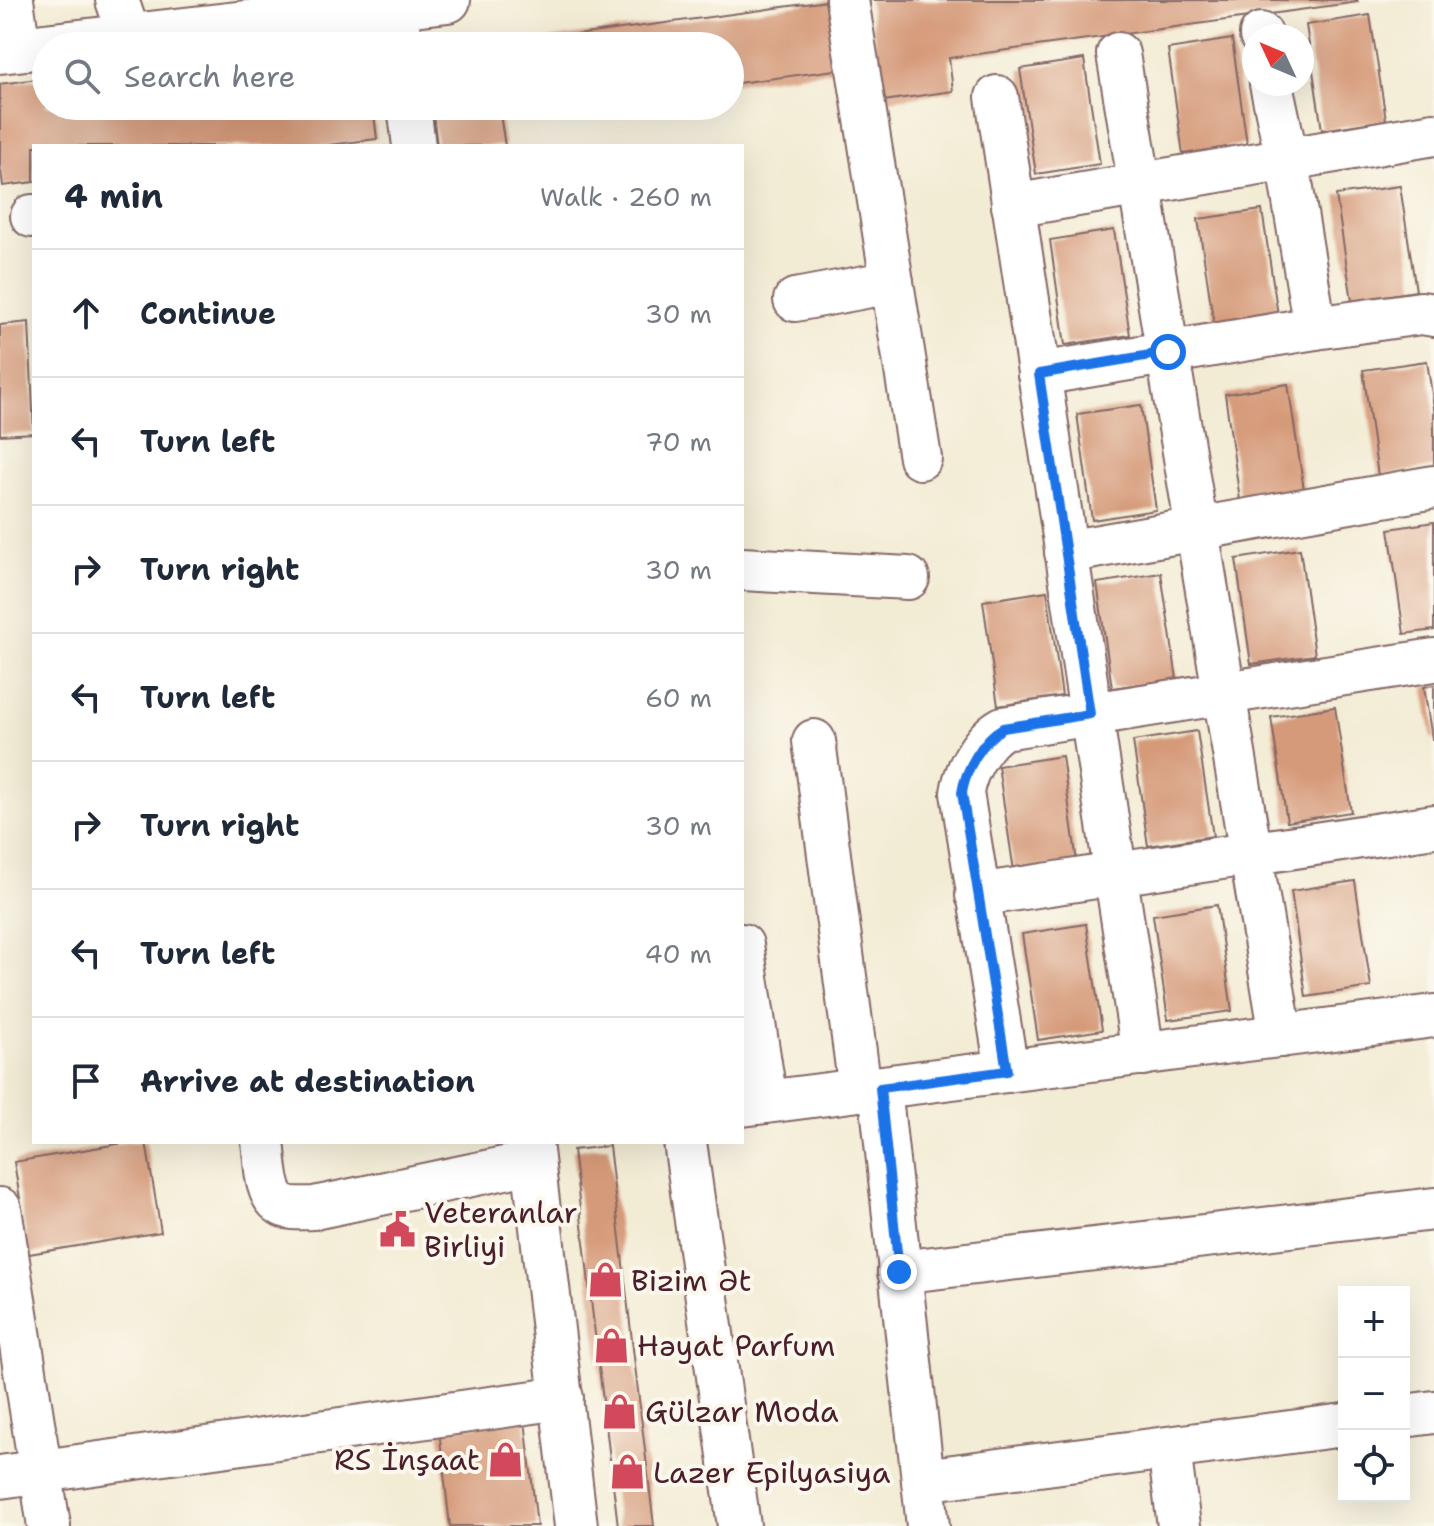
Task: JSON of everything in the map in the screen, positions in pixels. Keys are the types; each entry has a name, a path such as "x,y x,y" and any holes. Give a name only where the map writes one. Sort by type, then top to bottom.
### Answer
{"main road":[{"path":"71,32 123,17 397,17 448,0"},
{"path":"9,50 32,43"}],"street":[{"path":"9,50 12,0"},
{"path":"847,0 920,458"},
{"path":"1118,54 1281,1036"},
{"path":"1274,96 1315,328"},
{"path":"997,97 1143,1054"},
{"path":"411,120 414,144"},
{"path":"1013,206 1434,134"},
{"path":"795,300 892,282"},
{"path":"1039,374 1315,328 1421,313 1434,315"},
{"path":"1066,552 1434,487"},
{"path":"744,569 908,578"},
{"path":"1007,1071 962,793 964,779 992,734 1003,728 1434,660"},
{"path":"814,741 899,1272 928,1526"},
{"path":"977,895 1434,826"},
{"path":"744,972 754,1104 1434,1016"},
{"path":"263,1144 270,1190 281,1205 294,1208 314,1208 532,1152 576,1526"},
{"path":"685,1144 739,1526"},
{"path":"0,1209 16,1416 41,1471 49,1526"},
{"path":"899,1272 1434,1209"},
{"path":"0,1477 562,1398"},
{"path":"1410,1415 1434,1412"},
{"path":"923,1480 1338,1426"},
{"path":"1169,1449 1179,1526"}],"building":[{"path":"835,0 843,69 744,82 744,32 598,32"},
{"path":"869,0 1358,2 949,58 953,91 883,101"},
{"path":"1370,15 1386,120 1322,130 1314,78 1312,24"},
{"path":"1232,39 1247,144 1183,154 1168,49"},
{"path":"1084,59 1100,164 1036,174 1020,69"},
{"path":"32,80 32,120 375,120 377,139 337,144 32,144 32,182 3,186 0,84"},
{"path":"434,120 501,120 505,144 437,144"},
{"path":"1400,186 1416,291 1352,301 1336,195"},
{"path":"1262,210 1278,315 1214,325 1198,219"},
{"path":"1114,230 1130,335 1065,345 1050,240"},
{"path":"29,322 32,433 0,435 0,325"},
{"path":"1427,361 1434,408 1434,467 1378,476 1363,370"},
{"path":"1288,384 1304,490 1240,500 1225,394"},
{"path":"1141,405 1156,510 1092,520 1077,414"},
{"path":"1434,522 1434,630 1404,634 1389,529"},
{"path":"1300,549 1315,655 1251,664 1236,559"},
{"path":"1161,573 1177,679 1112,688 1097,583"},
{"path":"1047,591 1062,696 998,706 983,601"},
{"path":"1434,685 1434,739 1432,739 1424,687"},
{"path":"1335,707 1351,812 1287,822 1271,717"},
{"path":"1197,731 1213,836 1148,846 1133,741"},
{"path":"1062,756 1077,862 1014,871 998,766"},
{"path":"1355,881 1371,987 1306,997 1291,891"},
{"path":"1217,905 1232,1011 1168,1020 1153,915"},
{"path":"1086,924 1102,1030 1038,1040 1022,934"},
{"path":"118,1144 146,1144 161,1232 29,1254 14,1162"},
{"path":"609,1146 654,1526 618,1526 573,1150"},
{"path":"525,1420 537,1526 450,1526 439,1430"}],"place":[{"name":"Veteranlar Birliyi","path":"398,1229"},
{"name":"Bizim Ət","path":"605,1280"},
{"name":"Həyat Parfum","path":"611,1345"},
{"name":"Gülzar Moda","path":"619,1411"},
{"name":"RS İnşaat","path":"506,1459"},
{"name":"Lazer Epilyasiya","path":"627,1472"}],"route":[{"path":"899,1272 880,1088 1007,1071 977,895 962,793 964,779 992,734 1003,728 1090,714 1039,374 1168,352"}]}
